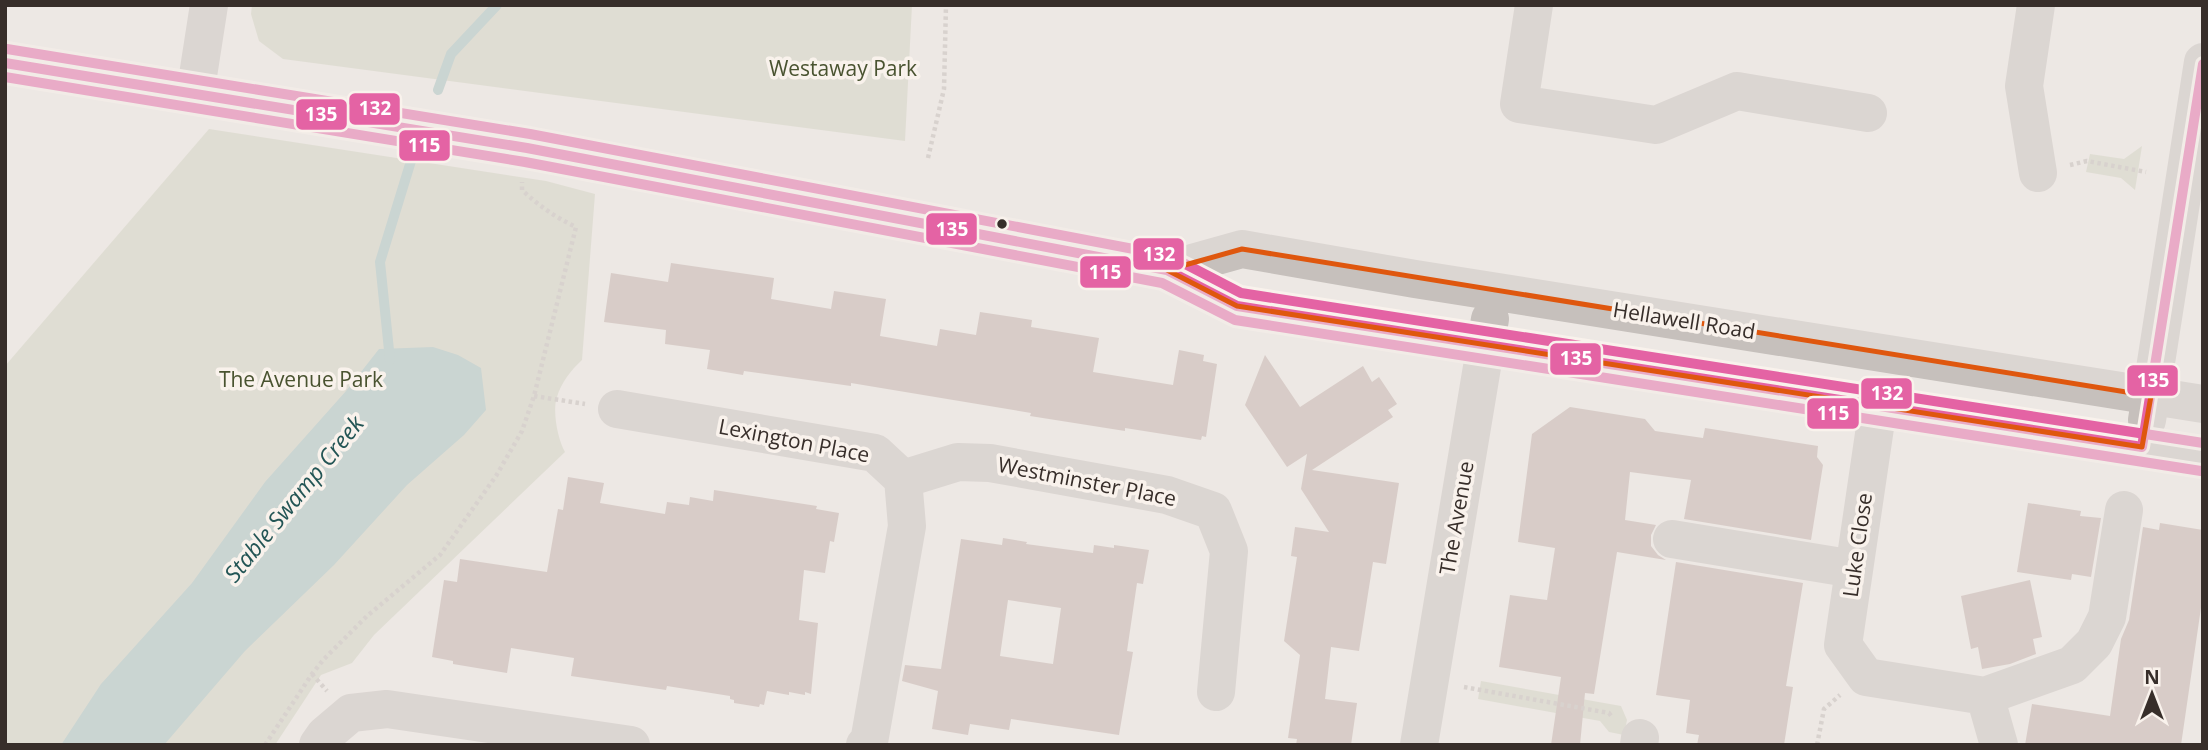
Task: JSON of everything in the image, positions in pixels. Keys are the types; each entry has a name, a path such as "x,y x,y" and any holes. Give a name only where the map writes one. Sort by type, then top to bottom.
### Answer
{"street":[{"path":"195,95 209,5"},
{"path":"1534,5 1519,104 1656,125 1737,91 1868,113"},
{"path":"2036,5 2024,86 2038,173"},
{"path":"2142,447 2203,62"},
{"name":"Hellawell Road","path":"5,63 527,148 1167,270 1237,306 2203,457"},
{"name":"Hellawell Road","path":"1167,270 1242,249 2203,404"},
{"name":"The Avenue","path":"1419,745 1495,291"},
{"name":"Luke Close","path":"1866,677 1843,645 1878,407"},
{"name":"Lexington Place","path":"617,410 875,453 903,479"},
{"name":"Westminster Place","path":"903,479 958,462 990,463 1167,495 1213,512 1229,551 1216,692"},
{"path":"865,745 869,742 907,527 903,479"},
{"path":"1866,677 1985,696 2072,665 2094,643 2107,617 2124,510"},
{"path":"1672,540 1854,569"},
{"path":"1985,696 1999,745"},
{"path":"318,745 325,735 351,713 387,709 631,745"}],"path":[{"path":"928,158 944,89 946,5"},
{"path":"2038,173 2087,161 2146,172"},
{"path":"265,745 324,659 367,616 440,555 496,476 522,431 534,396 576,227 552,216 522,190 523,176"},
{"path":"534,396 617,410"},
{"path":"1817,745 1824,709 1866,677"},
{"path":"1430,681 1609,713 1632,735"}],"highlighted area":[{"path":"1242,249 2151,396 2142,447 1237,306 1167,270"}],"green space":[{"name":"Westaway Park","path":"252,5 912,5 905,141 283,59 259,41 251,14"},
{"name":"The Avenue Park","path":"209,129 546,181 595,194 582,360 564,382 555,410 556,425 565,452 374,635 352,663 321,675 275,745 5,745 5,366"},
{"path":"2142,146 2135,190 2121,178 2086,172 2090,154 2124,159"},
{"path":"1481,681 1621,706 1627,720 1624,735 1609,732 1600,721 1478,699"}],"water":[{"path":"433,347 458,355 481,368 486,410 464,435 407,485 334,565 245,651 164,745 61,745 101,684 192,583 265,482 346,391 379,349"}],"building":[{"path":"671,263 774,278 771,299 831,309 834,291 886,299 880,336 937,346 940,329 976,335 980,312 1032,320 1031,327 1099,338 1093,372 1173,385 1179,350 1204,355 1203,361 1217,364 1206,437 1202,436 1201,440 1125,428 1125,431 851,383 851,386 744,371 743,375 707,369 710,350 665,344 666,330 604,322 611,273 668,282"},
{"path":"1265,355 1300,407 1363,366 1372,382 1379,377 1397,404 1388,410 1393,417 1312,470 1399,483 1386,564 1373,562 1359,651 1331,647 1325,699 1357,703 1351,745 1296,745 1297,739 1288,738 1300,655 1284,641 1297,557 1291,556 1295,527 1329,532 1301,489 1307,454 1287,467 1245,405"},
{"path":"1570,407 1645,419 1655,431 1703,438 1705,428 1818,446 1817,457 1823,465 1811,540 1684,519 1691,480 1630,472 1625,520 1656,525 1651,535 1651,546 1666,560 1617,552 1594,694 1585,693 1580,745 1551,745 1561,677 1499,667 1510,595 1547,600 1555,548 1518,542 1532,434"},
{"path":"568,477 604,483 600,503 665,514 667,502 689,505 690,497 713,501 714,490 817,506 816,509 839,513 834,542 830,541 825,573 804,570 799,620 818,623 811,694 789,692 789,695 767,691 764,705 760,704 759,707 734,703 730,696 571,676 574,658 511,648 507,673 453,664 453,661 432,657 444,580 457,582 460,559 547,572 558,509 563,510"},
{"path":"2028,503 2081,511 2080,516 2101,518 2091,577 2072,574 2071,580 2017,572"},
{"path":"2160,523 2203,530 2203,594 2181,745 2025,745 2032,704 2110,716 2121,639 2129,620 2143,527 2159,530"},
{"path":"1003,538 1027,542 1026,544 1093,553 1094,545 1149,550 1143,584 1137,583 1127,651 1133,652 1119,735 1011,719 1009,730 970,724 968,735 932,729 938,691 902,681 905,665 941,669 961,539 1002,545","holes":["1008,600 1061,608 1053,664 1000,656"]},
{"path":"1676,562 1803,583 1786,686 1793,687 1784,745 1697,745 1699,735 1686,733 1690,700 1656,695"},
{"path":"2030,580 2042,637 2033,639 2036,654 2010,664 1982,669 1978,647 1971,649 1961,596"}],"waterway":[{"name":"Stable Swamp Creek","path":"438,90 451,54 497,5"},
{"name":"Stable Swamp Creek","path":"390,360 380,262 411,161"}],"transit line":[{"name":"132","path":"7,49 530,134 1170,256 1241,293 2203,443"},
{"name":"135","path":"5,63 527,148 1167,270 1237,306 2142,447 2203,64"},
{"name":"115","path":"5,77 525,162 1162,283 1235,320 2201,471"}]}
